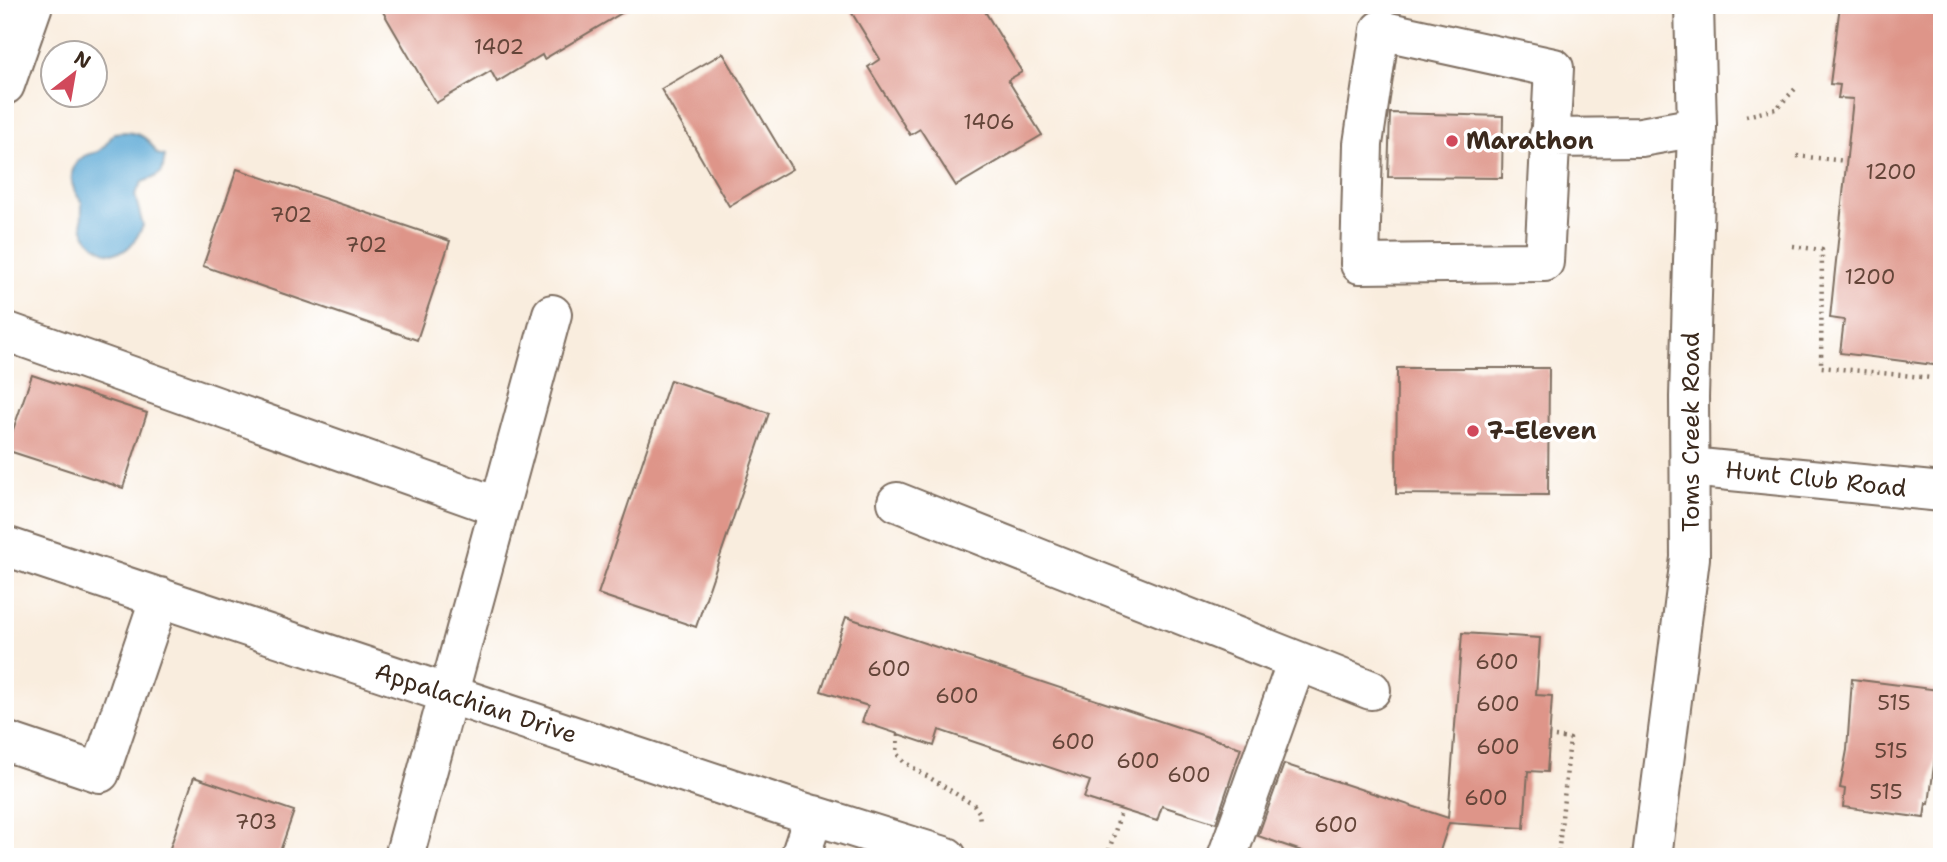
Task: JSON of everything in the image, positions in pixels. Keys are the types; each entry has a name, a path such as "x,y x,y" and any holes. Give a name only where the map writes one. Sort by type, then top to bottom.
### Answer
{"street":[{"path":"5,85 33,5"},
{"name":"Toms Creek Road","path":"1652,857 1690,558 1689,397 1697,127 1694,5"},
{"path":"1380,30 1554,68 1549,138 1544,262 1360,264 1363,144 1380,30"},
{"path":"1549,138 1641,136 1697,127"},
{"path":"404,857 552,314"},
{"path":"5,331 499,507"},
{"name":"Hunt Club Road","path":"1690,467 1942,492"},
{"path":"897,502 1371,690"},
{"name":"Appalachian Drive","path":"5,546 947,857"},
{"path":"5,741 100,773 160,597"},
{"path":"1227,857 1297,661"},
{"path":"800,857 814,815"}],"path":[{"path":"1776,109 1796,88"},
{"path":"1797,156 1847,161"},
{"path":"1793,246 1822,250 1821,367 1942,379"},
{"path":"898,734 897,754 905,762 974,806 979,812 980,824"},
{"path":"1548,736 1570,739 1558,857"},
{"path":"1107,857 1122,809"}],"water":[{"path":"126,132 145,138 157,154 165,156 162,172 142,182 135,195 143,226 126,249 111,253 99,248 85,235 82,202 75,191 72,173 78,162 101,149 114,133"}],"building":[{"path":"379,5 635,5 544,59 542,55 497,82 491,71 436,103"},
{"path":"847,5 981,5 1022,72 1008,80 1042,135 956,186 920,129 910,135 868,67 880,59"},
{"path":"1840,5 1942,5 1942,366 1840,353 1844,320 1830,318 1853,99 1838,98 1840,85 1830,84"},
{"path":"723,53 792,169 729,206 661,89"},
{"path":"1390,113 1503,116 1502,178 1388,177"},
{"path":"237,169 450,241 417,340 203,266"},
{"name":"7-Eleven","path":"1397,368 1549,368 1548,495 1396,494"},
{"path":"32,375 147,413 123,488 6,450"},
{"path":"670,380 769,413 696,627 598,594"},
{"path":"846,617 1241,748 1216,823 1162,806 1157,821 1084,798 1090,781 939,730 934,746 862,722 868,706 821,691"},
{"path":"1462,633 1540,638 1536,695 1552,696 1547,772 1528,771 1524,828 1449,823 1438,857 1319,857 1258,836 1284,764 1448,818"},
{"path":"1852,679 1939,690 1936,711 1941,712 1929,804 1926,803 1924,818 1843,807 1845,789 1840,788 1847,750"},
{"path":"194,777 294,811 278,857 167,857"}],"place":[{"name":"Marathon","path":"1452,141"},
{"name":"7-Eleven","path":"1473,431"}]}
